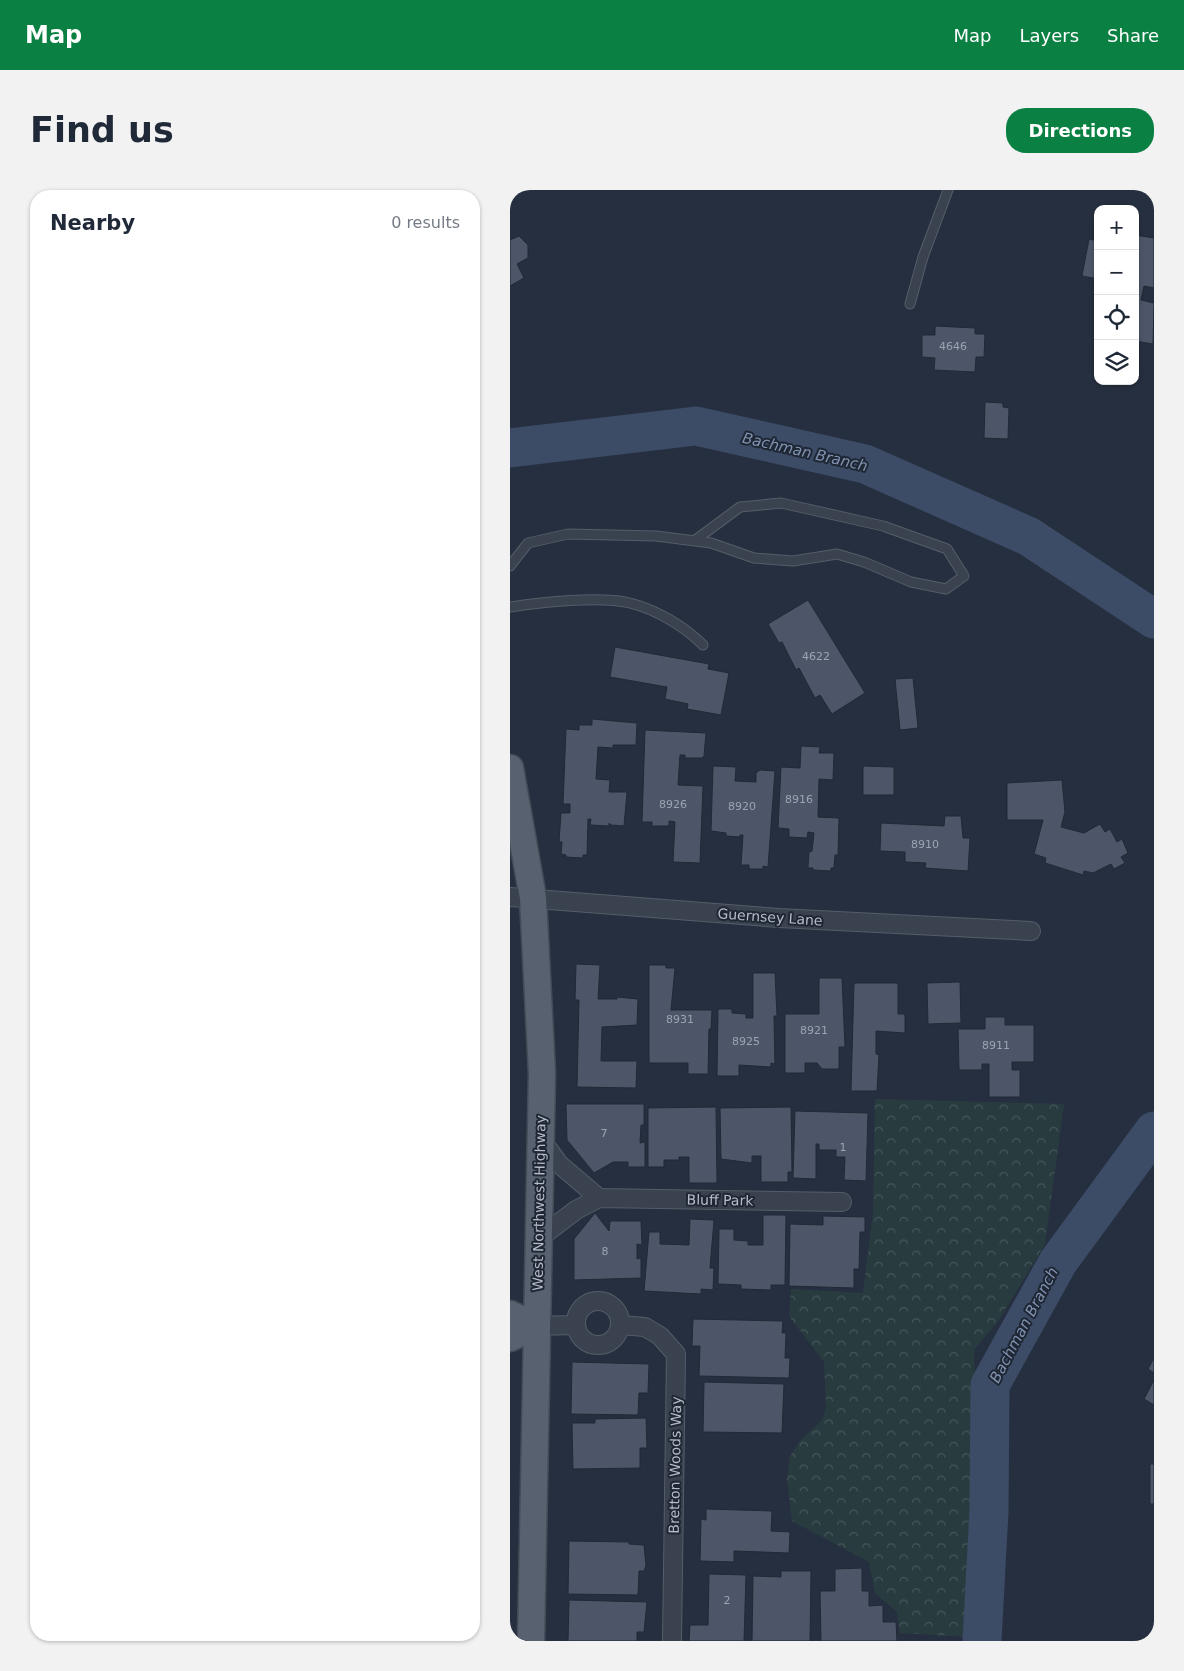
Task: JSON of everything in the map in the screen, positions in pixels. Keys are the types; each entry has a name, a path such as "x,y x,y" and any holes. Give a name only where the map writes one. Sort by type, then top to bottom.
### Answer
{"main road":[{"name":"West Northwest Highway","path":"510,768 521,897 542,1074 531,1641"},
{"path":"510,1314 536,1326"},
{"path":"510,1338 536,1326"}],"street":[{"name":"Guernsey Lane","path":"521,897 769,918 1031,931"},
{"path":"540,1138 559,1164 599,1198"},
{"name":"Bluff Park","path":"538,1238 576,1210 599,1198 842,1202"},
{"path":"595,1300 609,1303 614,1307 618,1312 621,1325 615,1338 602,1345 595,1345 582,1338 576,1325 576,1318 583,1306 595,1300"},
{"path":"536,1326 576,1325"},
{"name":"Bretton Woods Way","path":"621,1325 645,1327 660,1336 676,1354 672,1641"}],"lane":[{"path":"910,304 923,257 948,190"},
{"path":"510,566 528,543 568,534 656,536 694,541 711,543 762,559 793,561 837,554 864,562 911,582 946,590 964,576 947,549 883,526 781,503 740,507 694,541"},
{"path":"510,607 599,599 630,603 664,616 691,632 703,645"}],"green space":[{"path":"875,1099 1064,1104 1045,1244 999,1320 974,1350 977,1539 970,1637 900,1633 897,1612 875,1593 869,1562 792,1521 787,1479 790,1456 800,1441 822,1420 826,1408 824,1362 789,1316 791,1289 863,1293 873,1212"}],"building":[{"path":"519,236 528,245 528,258 517,264 524,278 510,286 510,240"},
{"path":"1139,236 1154,238 1154,288 1144,286 1141,300 1154,303 1153,344 1139,342"},
{"path":"1089,239 1094,240 1094,278 1082,276"},
{"path":"935,326 975,328 975,334 985,334 984,357 976,357 975,372 934,370 935,358 922,357 922,335 935,335"},
{"path":"985,402 1003,403 1003,407 1009,408 1008,439 984,438"},
{"path":"808,600 865,693 832,714 820,695 815,698 799,668 796,670 782,642 779,643 768,624"},
{"path":"615,647 709,664 708,669 729,673 721,715 687,709 688,704 665,699 667,687 610,677"},
{"path":"913,678 918,728 900,730 895,679"},
{"path":"592,719 637,723 636,745 613,745 613,748 598,747 596,779 610,780 609,792 627,792 624,826 611,825 609,823 609,826 590,825 591,819 588,819 587,855 583,855 583,858 566,857 566,855 561,854 562,842 559,842 561,813 570,813 570,804 563,804 566,729 579,730 579,725 592,725"},
{"path":"645,730 706,733 704,756 702,758 685,758 685,755 680,755 678,785 703,786 700,863 673,862 675,822 669,821 669,826 652,826 652,822 642,822"},
{"path":"801,746 820,747 819,753 834,753 833,780 819,779 818,817 839,818 838,855 835,855 834,868 831,868 831,871 808,868 809,852 812,851 814,833 808,832 807,838 789,837 789,829 778,828 781,767 800,768"},
{"path":"713,766 736,767 735,781 756,782 756,773 760,770 775,771 768,867 763,866 763,869 749,869 749,865 741,865 743,835 740,835 740,837 726,836 726,833 711,831"},
{"path":"863,766 894,767 894,795 863,795"},
{"path":"1062,780 1065,812 1061,827 1084,833 1100,824 1105,832 1110,829 1117,842 1122,839 1128,853 1121,857 1125,863 1114,869 1111,864 1093,873 1084,871 1083,875 1045,863 1046,858 1034,854 1043,820 1007,820 1007,783"},
{"path":"945,816 961,816 963,838 970,838 968,871 925,868 926,863 905,862 905,852 880,851 881,823 944,826"},
{"path":"576,964 600,965 598,999 617,999 617,997 638,999 637,1025 602,1027 601,1061 637,1061 636,1088 577,1087 579,1000 575,1000"},
{"path":"649,965 666,965 666,968 675,968 671,1010 712,1010 711,1029 709,1029 708,1074 688,1074 688,1063 649,1063"},
{"path":"753,973 775,973 777,1016 774,1016 775,1064 771,1063 771,1067 739,1065 739,1076 717,1076 718,1009 732,1009 732,1013 746,1014 746,1018 753,1018"},
{"path":"819,978 842,978 845,1047 839,1047 839,1069 822,1069 817,1063 805,1063 805,1073 785,1073 785,1014 819,1014"},
{"path":"960,982 961,1023 928,1024 927,983"},
{"path":"854,983 898,983 898,1014 905,1014 905,1033 876,1031 876,1054 879,1055 877,1091 851,1091"},
{"path":"985,1017 1005,1017 1005,1025 1034,1025 1034,1062 1012,1062 1012,1070 1020,1070 1020,1097 989,1097 989,1064 982,1064 982,1070 959,1070 958,1029 985,1029"},
{"path":"566,1104 644,1104 644,1125 641,1125 640,1143 645,1142 645,1167 628,1167 628,1162 613,1162 594,1173 567,1140"},
{"path":"716,1107 717,1183 689,1183 689,1157 679,1157 679,1160 664,1160 664,1167 648,1167 648,1108"},
{"path":"791,1107 792,1172 788,1172 788,1182 761,1182 761,1156 752,1156 752,1163 721,1159 720,1108"},
{"path":"795,1111 868,1113 866,1181 844,1180 845,1157 836,1157 836,1150 819,1150 819,1144 816,1144 816,1179 793,1178"},
{"path":"595,1213 609,1231 610,1221 641,1221 642,1245 637,1244 637,1259 641,1258 641,1278 574,1280 574,1239"},
{"path":"763,1215 786,1215 785,1285 771,1285 771,1290 741,1289 741,1285 718,1284 719,1229 734,1229 734,1240 748,1241 748,1245 763,1245"},
{"path":"823,1216 865,1217 865,1232 860,1232 859,1269 854,1269 854,1288 789,1286 790,1224 823,1225"},
{"path":"690,1219 714,1220 710,1268 714,1268 713,1290 701,1289 701,1294 644,1291 649,1232 660,1232 660,1244 689,1245"},
{"path":"693,1319 783,1321 782,1333 786,1333 785,1358 790,1358 789,1378 699,1376 700,1346 692,1346"},
{"path":"1154,1358 1154,1373 1148,1369"},
{"path":"572,1362 649,1364 648,1393 639,1393 638,1415 571,1414"},
{"path":"1154,1380 1154,1405 1144,1399"},
{"path":"704,1382 784,1384 782,1433 703,1432"},
{"path":"646,1418 647,1448 640,1448 640,1468 573,1469 572,1423 595,1423 595,1419"},
{"path":"1150,1464 1154,1464 1154,1504 1150,1504"},
{"path":"706,1509 772,1511 771,1531 790,1532 789,1553 734,1551 734,1562 700,1561 701,1519 706,1520"},
{"path":"569,1541 629,1542 629,1544 644,1545 646,1566 644,1571 639,1571 638,1595 568,1594"},
{"path":"862,1568 862,1591 869,1591 869,1606 883,1605 883,1622 896,1622 897,1641 821,1641 820,1591 835,1591 835,1569"},
{"path":"781,1571 811,1571 810,1641 752,1641 753,1576 781,1577"},
{"path":"709,1574 746,1575 744,1641 689,1641 690,1625 708,1625"},
{"path":"569,1600 647,1602 644,1632 637,1632 637,1641 568,1641"}],"waterway":[{"name":"Bachman Branch","path":"510,448 696,426 865,464 1028,536 1154,619"},
{"name":"Bachman Branch","path":"982,1641 989,1511 990,1385 1058,1262 1154,1131"}]}
